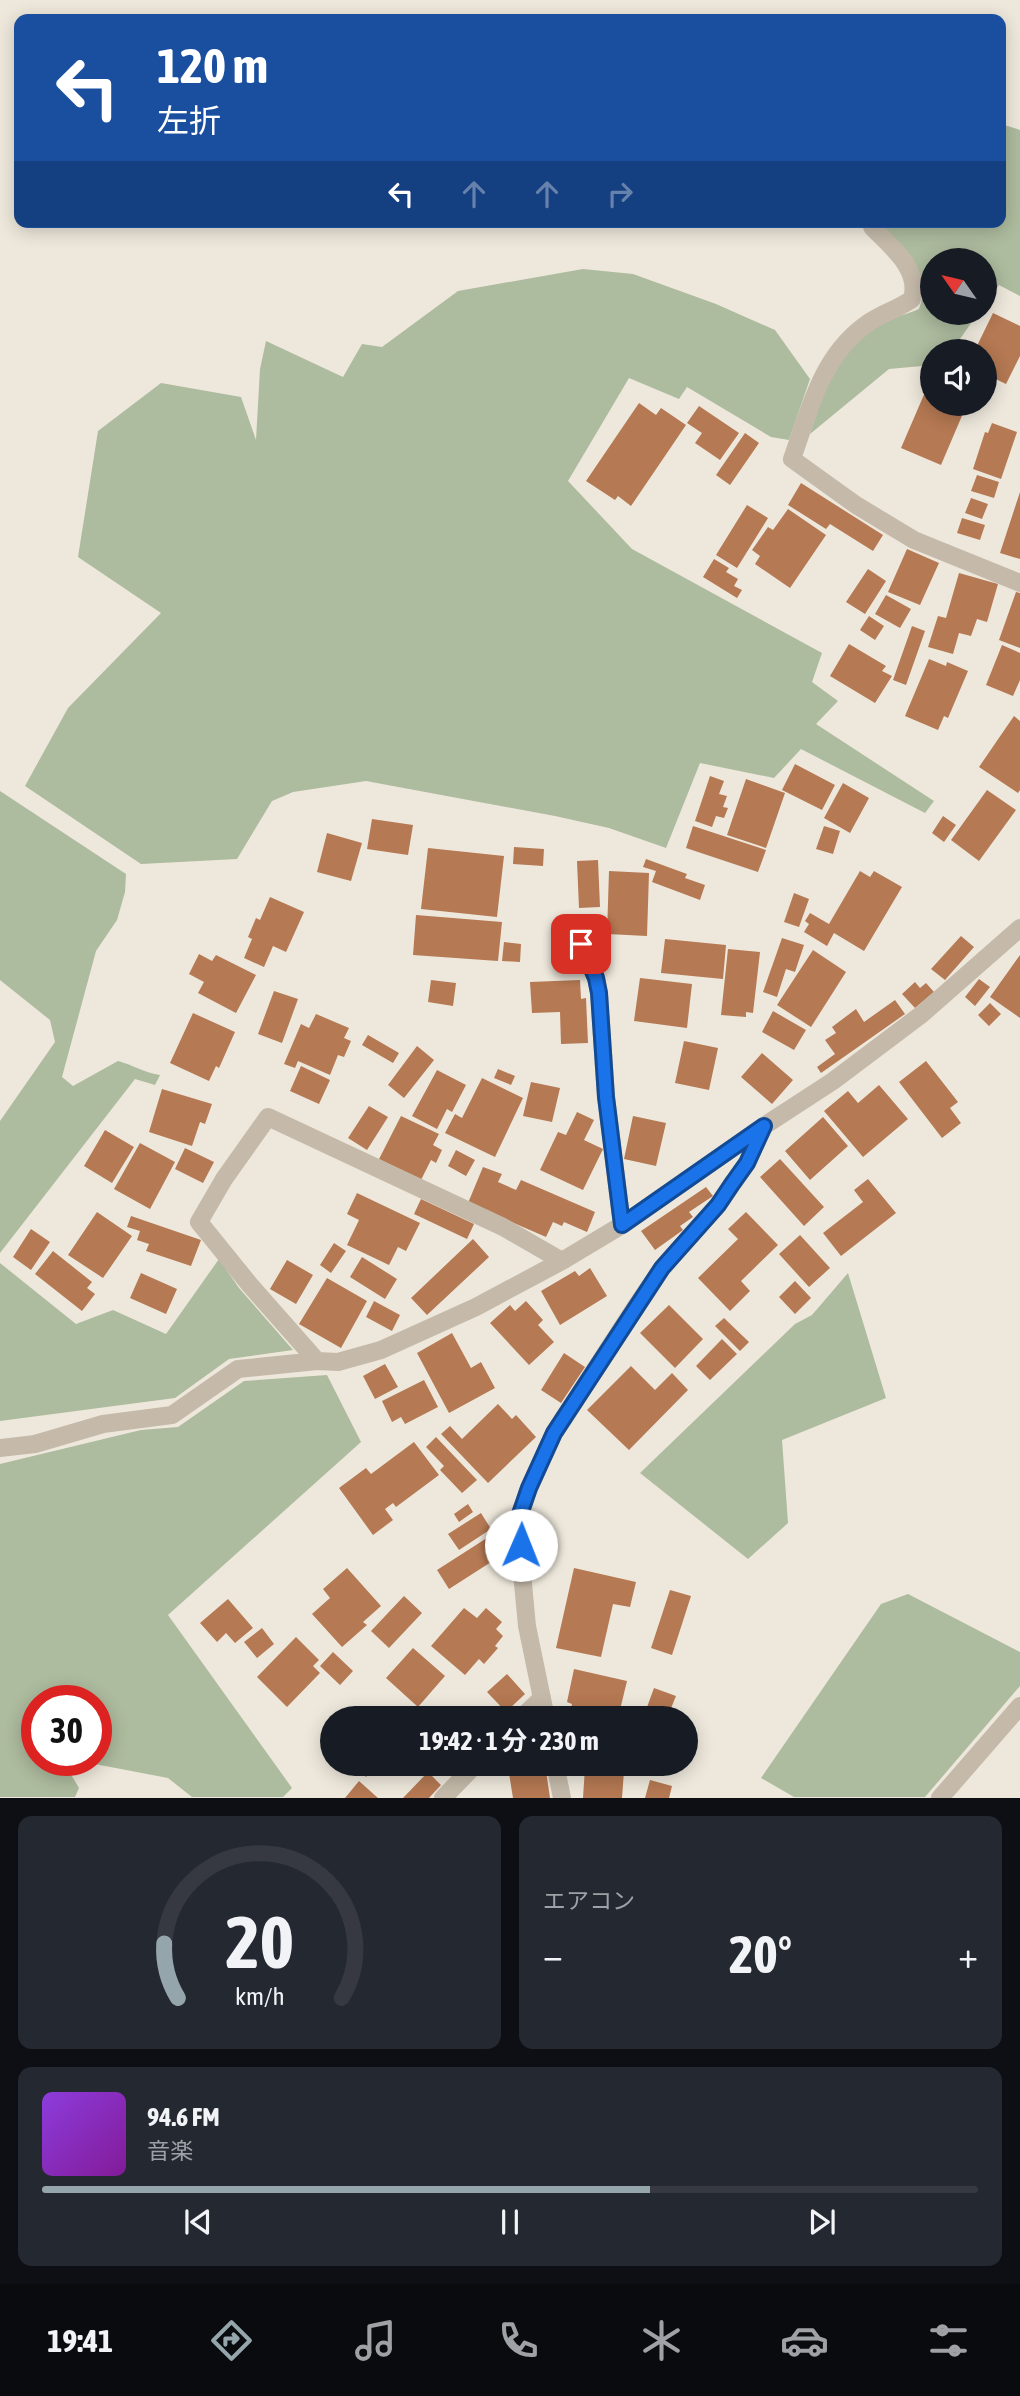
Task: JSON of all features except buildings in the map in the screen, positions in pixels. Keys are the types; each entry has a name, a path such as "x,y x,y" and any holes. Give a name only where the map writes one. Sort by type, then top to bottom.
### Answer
{"street":[{"path":"873,228 907,264 914,290 912,299 866,324 849,337 835,354 821,379 792,459 856,505 914,540 1020,583"},
{"path":"575,926 596,978 599,993 606,1097 622,1225"},
{"path":"0,1448 35,1444 103,1424 172,1415 238,1369 317,1361 338,1362 381,1350 476,1307 622,1225 764,1126 834,1081 922,1014 1020,928"},
{"path":"317,1361 199,1222 224,1180 268,1117 503,1227 562,1261"},
{"path":"544,1706 527,1626 522,1573 519,1517 529,1488 554,1433 627,1319 662,1268 718,1205 747,1163 764,1126"},
{"path":"534,1706 542,1698"},
{"path":"940,1797 1020,1706"},
{"path":"443,1797 464,1776"},
{"path":"558,1776 562,1797"}],"green space":[{"path":"1006,126 1020,130 1020,296 998,286 998,248 920,248 920,280 911,261 881,228 1006,228"},
{"path":"583,269 633,274 716,304 775,330 810,379 789,440 771,437 687,387 679,399 629,378 568,481 632,549 822,653 812,682 838,701 816,724 934,801 925,813 801,749 774,778 700,763 666,848 609,828 366,781 293,792 272,801 237,859 141,864 25,786 68,708 161,613 78,557 98,431 161,383 241,397 256,440 260,369 266,341 343,377 362,344 382,347 458,291"},
{"path":"920,304 920,326 969,326 960,339 920,339 920,366 889,369 810,434 832,375 849,351 879,325 919,309"},
{"path":"0,791 126,874 125,892 117,920 96,951 62,1077 73,1086 118,1061 160,1075 155,1085 135,1079 0,1253 0,1121 55,1042 50,1020 0,980"},
{"path":"219,1259 239,1288 293,1350 229,1359 175,1398 0,1421 0,1263 76,1324 113,1310 166,1334"},
{"path":"848,1273 886,1398 782,1440 788,1523 748,1559 640,1473 795,1324 812,1315"},
{"path":"327,1375 361,1442 168,1615 292,1788 283,1797 192,1797 168,1778 112,1767 112,1685 21,1685 21,1776 72,1776 79,1788 75,1797 0,1797 0,1464 141,1430 178,1427 244,1381"},
{"path":"908,1594 1020,1652 1020,1686 925,1797 794,1797 761,1778 881,1604"}],"route":[{"path":"521,1545 519,1517 554,1433 662,1268 718,1205 747,1163 764,1126 622,1225 606,1097 599,993 596,978 581,944"}]}
